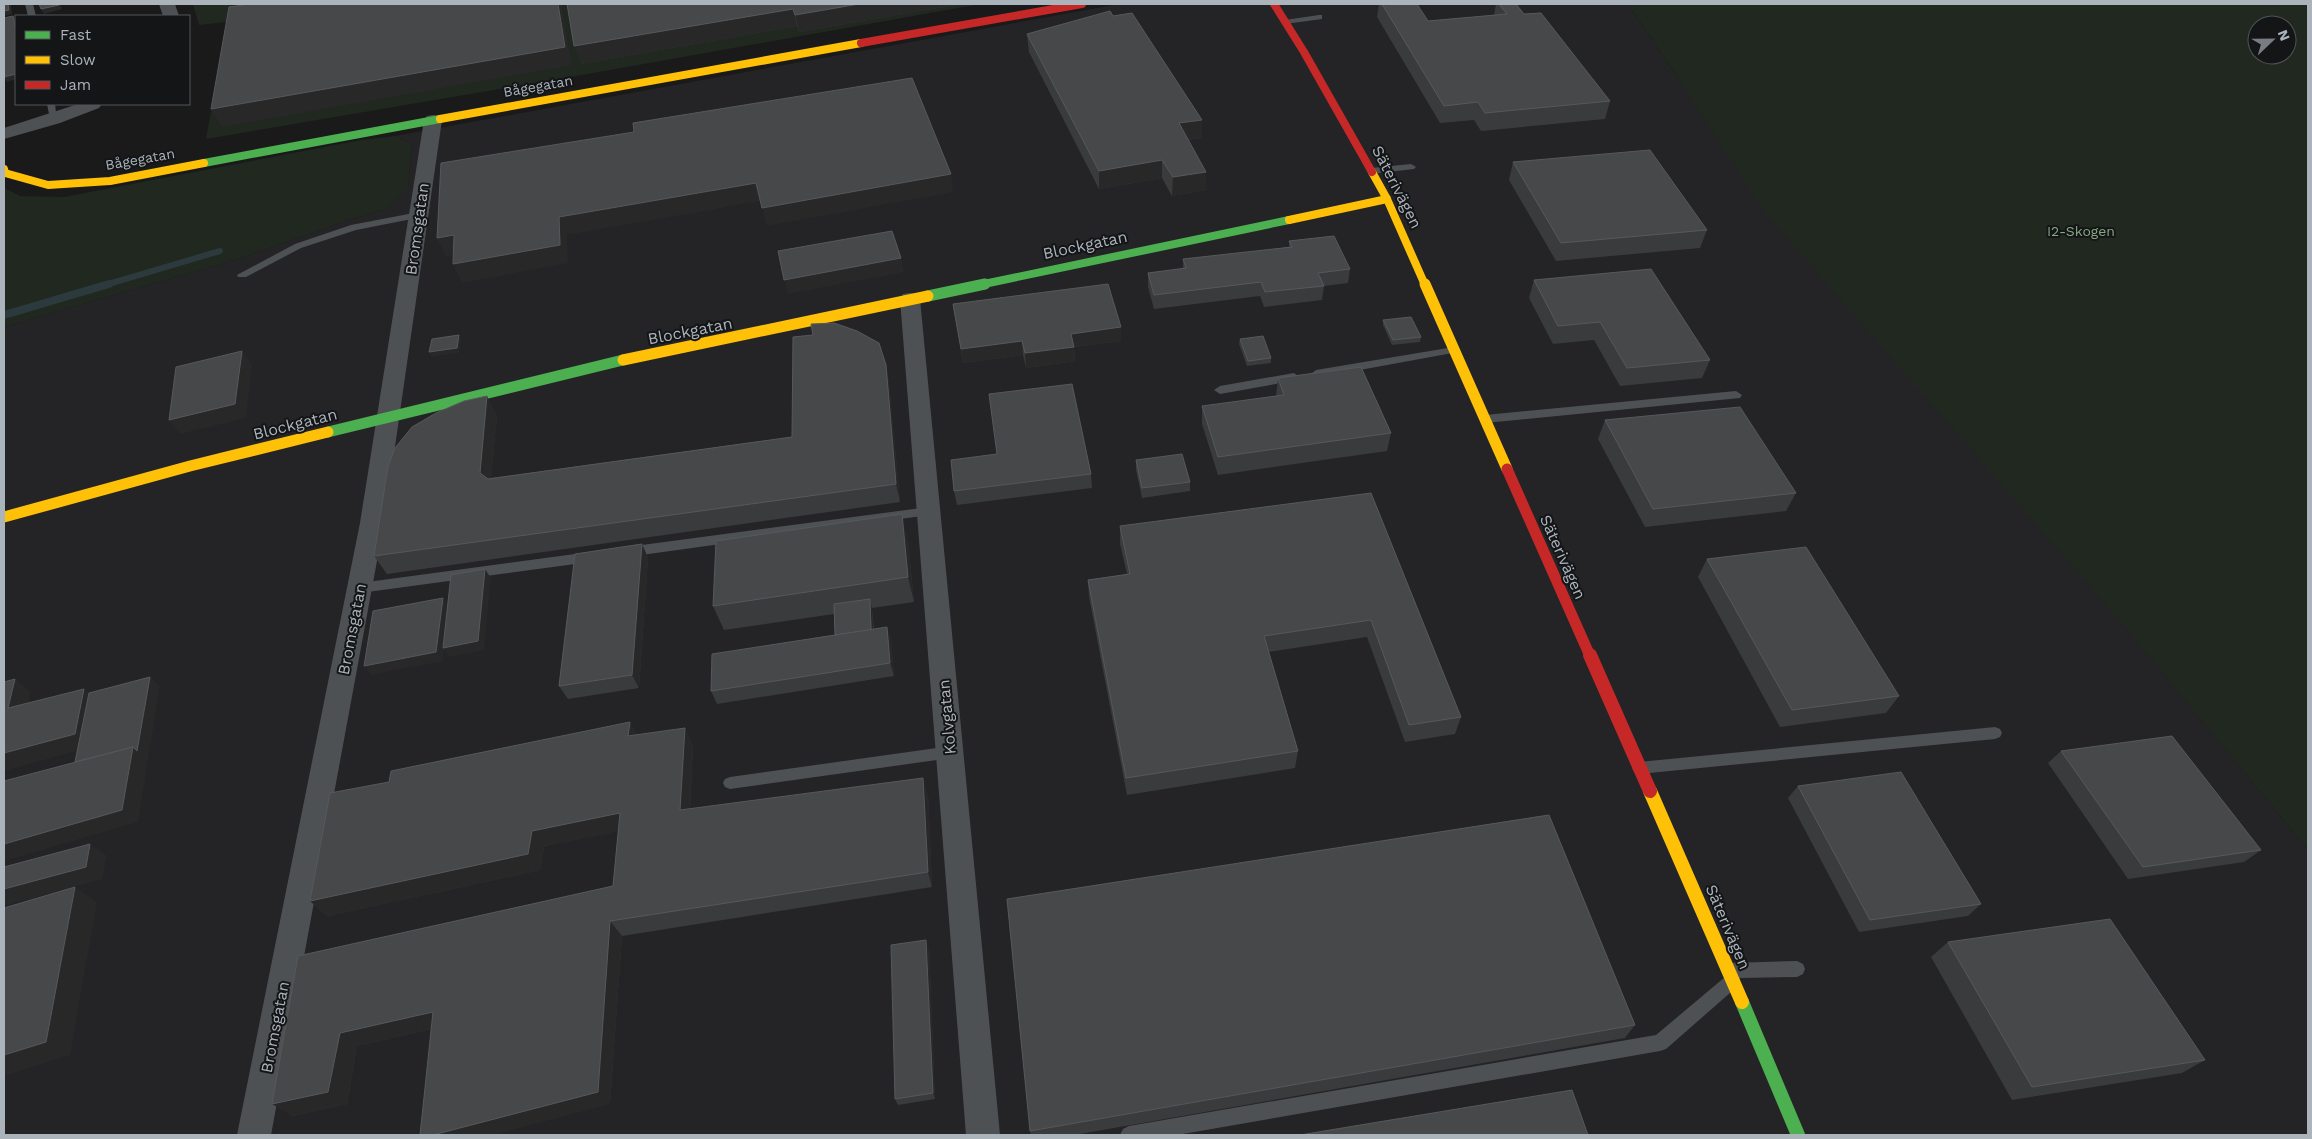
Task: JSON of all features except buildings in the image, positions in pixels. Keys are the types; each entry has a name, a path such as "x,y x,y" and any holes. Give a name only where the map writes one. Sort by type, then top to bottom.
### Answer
{"street":[{"name":"Bågegatan","path":"4,169 5,173 48,185 110,181 433,120 1082,4"},
{"name":"Säterivägen","path":"1274,4 1304,52 1387,199 1731,976 1798,1135"},
{"path":"4,134 52,112 88,105"},
{"name":"Bromsgatan","path":"254,1135 360,588 390,417 433,120"},
{"name":"Blockgatan","path":"4,517 190,466 602,366 1387,199"},
{"name":"Kolvgatan","path":"910,299 983,1135"}],"lane":[{"path":"1285,22 1319,17"},
{"path":"1372,170 1412,166"},
{"path":"242,275 298,246 354,227 419,215"},
{"path":"1220,390 1454,350"},
{"path":"1485,419 1736,395"},
{"path":"360,588 929,511"},
{"path":"1639,768 1995,733"},
{"path":"730,783 950,752"},
{"path":"1129,1135 1660,1043 1731,976 1797,968"}],"shaded area":[{"path":"1119,4 1628,4 1681,82 2308,850 2308,1135 4,1135 4,327 235,260 386,209 408,186 412,144 395,136"}],"green space":[{"path":"193,4 981,4 206,139 227,22 199,25"},
{"name":"I2-Skogen","path":"1628,4 2308,4 2308,850 2121,622 1763,210 1681,82"},
{"path":"395,136 412,144 408,187 386,209 235,260 4,327 4,188 20,196 64,197 361,140"}],"waterway":[{"path":"105,285 220,251"},
{"path":"4,315 109,284"}],"traffic: fast":[{"path":"204,163 440,119"},
{"path":"928,296 1289,220"},
{"path":"328,432 623,360"},
{"path":"1742,1002 1798,1135"}],"traffic: slow":[{"path":"440,119 861,43"},
{"path":"4,169 5,173 48,185 110,181 204,163"},
{"path":"1372,172 1387,199 1507,469"},
{"path":"1289,220 1387,199"},
{"path":"623,360 928,296"},
{"path":"4,517 190,466 328,432"},
{"path":"1650,791 1742,1002"}],"traffic: jam":[{"path":"861,43 1082,4"},
{"path":"1274,4 1304,52 1372,172"},
{"path":"1507,469 1650,791"}]}
